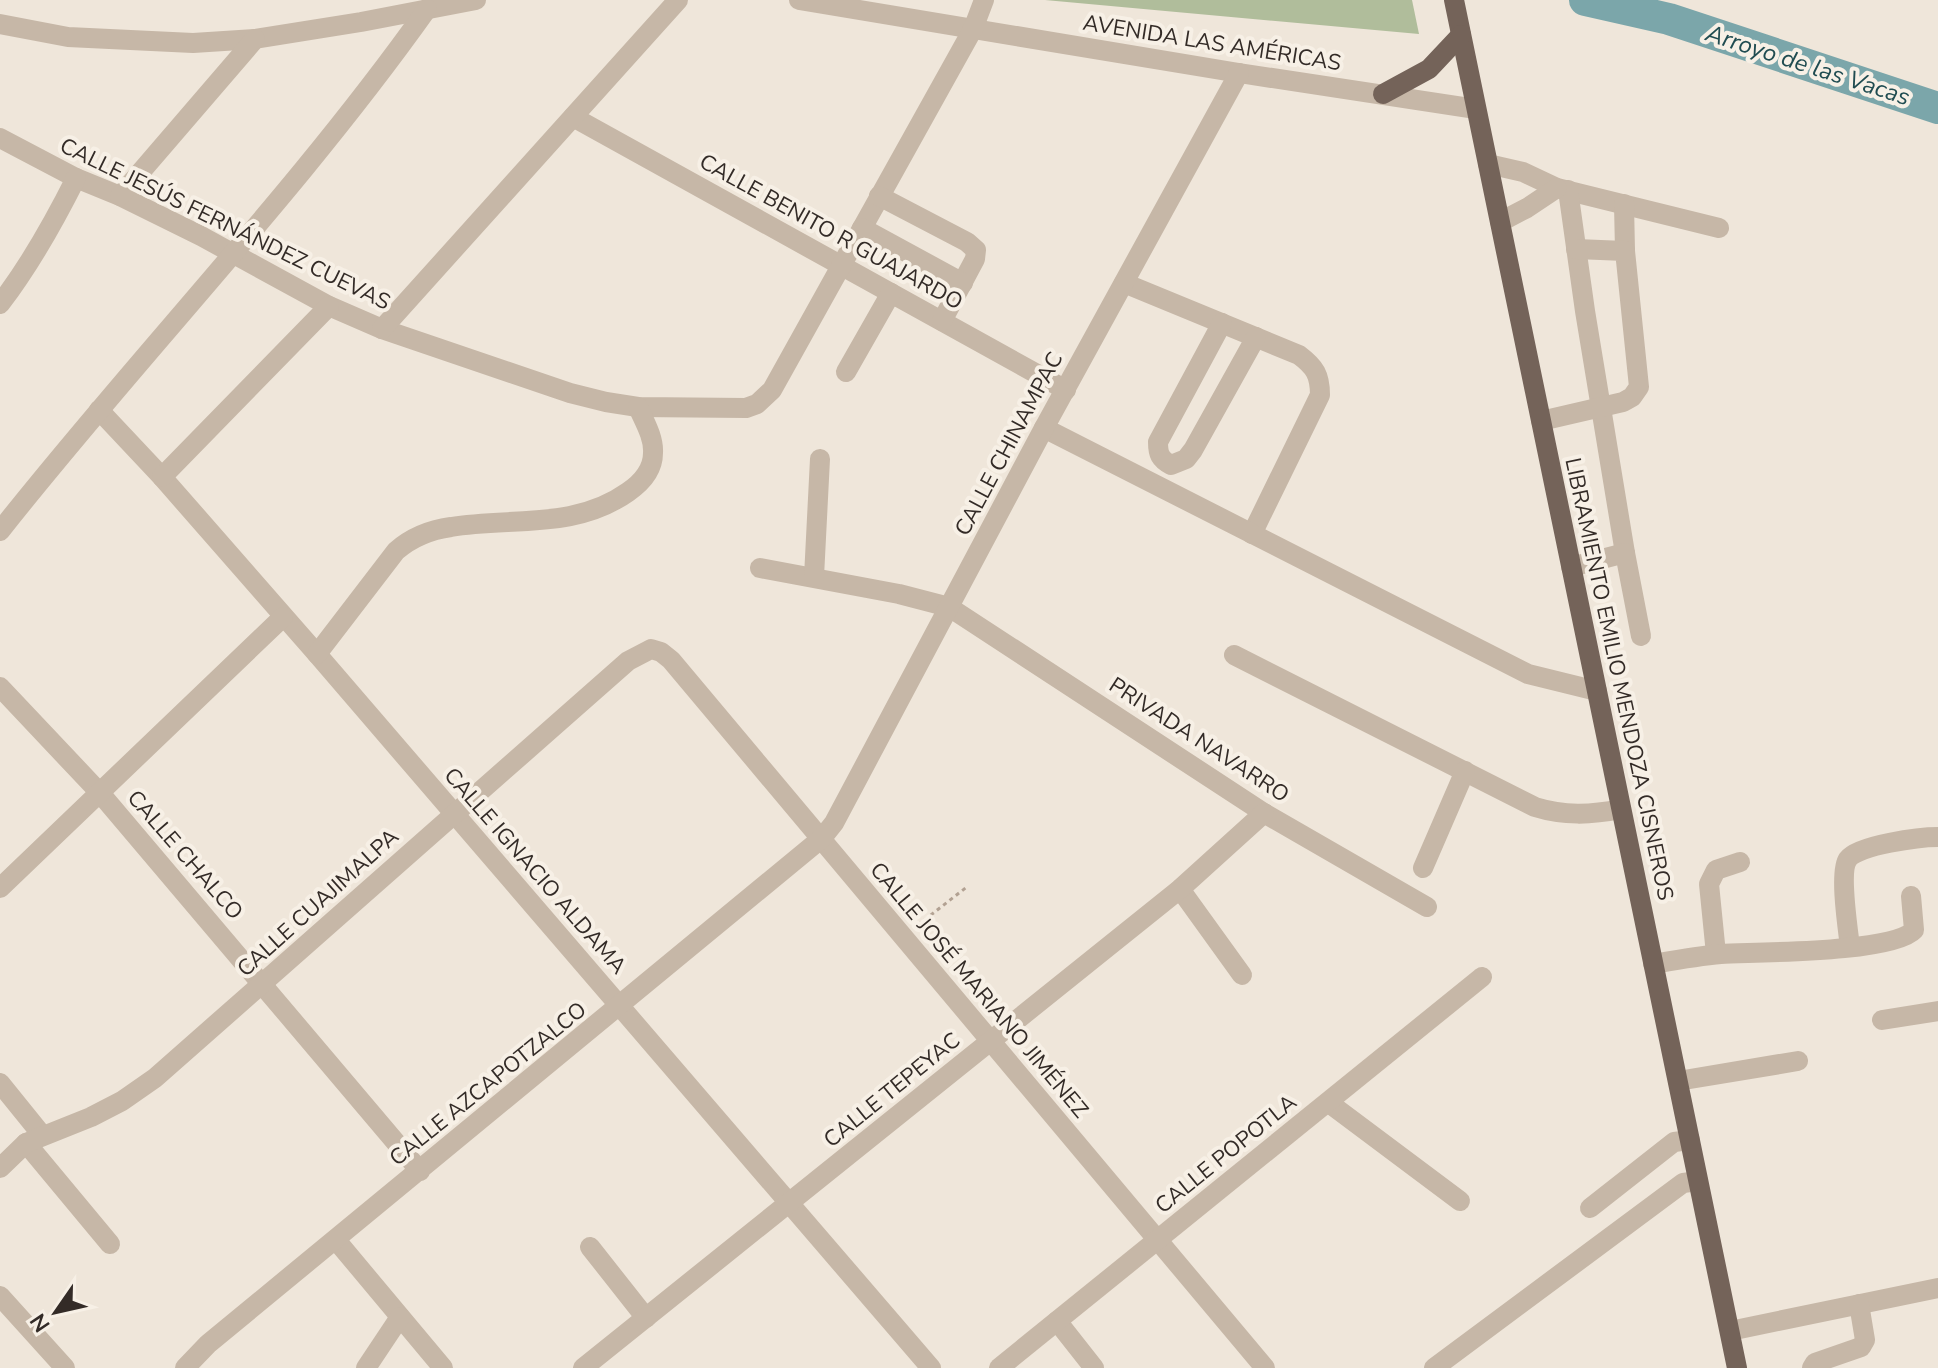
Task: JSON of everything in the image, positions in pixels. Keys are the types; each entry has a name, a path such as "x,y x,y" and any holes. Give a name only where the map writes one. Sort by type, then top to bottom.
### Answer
{"main road":[{"name":"LIBRAMIENTO EMILIO MENDOZA CISNEROS","path":"1454,0 1737,1368"},
{"path":"1383,94 1429,69 1461,35"}],"street":[{"path":"0,24 68,37 193,43 255,39 476,0"},
{"path":"382,329 678,0"},
{"name":"AVENIDA LAS AMÉRICAS","path":"799,0 1476,109"},
{"path":"841,265 973,29 984,0"},
{"path":"0,531 378,77 427,9"},
{"path":"120,196 255,39"},
{"name":"CALLE CHINAMPAC","path":"822,838 834,823 1044,428 1239,73"},
{"name":"CALLE BENITO R GUAJARDO","path":"573,117 1066,390"},
{"name":"CALLE JESÚS FERNÁNDEZ CUEVAS","path":"0,138 76,178 120,196 329,306 382,329 570,393 638,407 746,408 757,404 772,390 841,265"},
{"path":"1488,164 1523,172 1563,189 1719,228"},
{"path":"0,304 21,277 76,178"},
{"path":"1500,222 1563,189"},
{"path":"1563,189 1576,249 1641,636"},
{"path":"879,196 973,246 977,254 942,321"},
{"path":"1541,421 1601,409 1632,397 1639,387 1625,251 1624,204"},
{"path":"862,228 963,283"},
{"path":"1576,249 1625,251"},
{"path":"1124,283 1299,355 1313,365 1320,378 1320,395 1252,534"},
{"path":"846,372 891,293"},
{"path":"162,477 329,306"},
{"path":"1222,323 1158,442 1162,460 1171,465 1186,459 1193,450 1256,337"},
{"path":"317,654 396,551 409,540 452,526 548,521 586,513 606,507 639,484 650,469 654,454 652,440 638,407"},
{"name":"CALLE IGNACIO ALDAMA","path":"99,410 317,654 621,1006 925,1366"},
{"path":"1044,428 1528,674 1597,691"},
{"path":"814,577 820,459"},
{"path":"1571,567 1625,553"},
{"path":"760,568 949,607"},
{"name":"PRIVADA NAVARRO","path":"949,607 1264,813 1427,907"},
{"path":"0,888 283,617"},
{"name":"CALLE JOSÉ MARIANO JIMÉNEZ","path":"651,649 671,660 1265,1368"},
{"name":"CALLE CUAJIMALPA","path":"0,1168 34,1139 91,1117 122,1101 155,1078 628,661 651,649"},
{"path":"1234,655 1535,807 1553,812 1599,813 1621,809"},
{"name":"CALLE CHALCO","path":"0,687 100,793 420,1171"},
{"path":"1423,868 1465,771"},
{"name":"CALLE TEPEYAC","path":"583,1368 1180,889 1264,813"},
{"path":"1850,947 1845,898 1845,865 1848,859 1857,852 1908,839 1938,837"},
{"name":"CALLE AZCAPOTZALCO","path":"185,1368 208,1344 822,838"},
{"path":"1716,954 1709,884 1716,870 1740,862"},
{"path":"1180,889 1242,975"},
{"path":"1653,964 1716,954 1850,947 1893,940 1910,935 1914,930 1911,896"},
{"name":"CALLE POPOTLA","path":"999,1368 1482,977"},
{"path":"1882,1020 1938,1012"},
{"path":"1678,1081 1798,1061"},
{"path":"0,1083 34,1139 110,1244"},
{"path":"1329,1103 1460,1201"},
{"path":"1590,1208 1674,1142 1690,1140"},
{"path":"1434,1368 1683,1183 1698,1181"},
{"path":"336,1240 443,1368"},
{"path":"590,1247 646,1318"},
{"path":"1730,1331 1938,1288"},
{"path":"0,1296 65,1368"},
{"path":"1812,1368 1815,1363 1861,1347 1865,1340 1859,1304"},
{"path":"366,1368 400,1317"},
{"path":"1057,1321 1094,1368"}],"path":[{"path":"904,936 968,886"}],"green space":[{"path":"1045,0 1412,0 1419,34"}],"waterway":[{"name":"Arroyo de las Vacas","path":"1585,0 1669,19 1938,108"}]}
